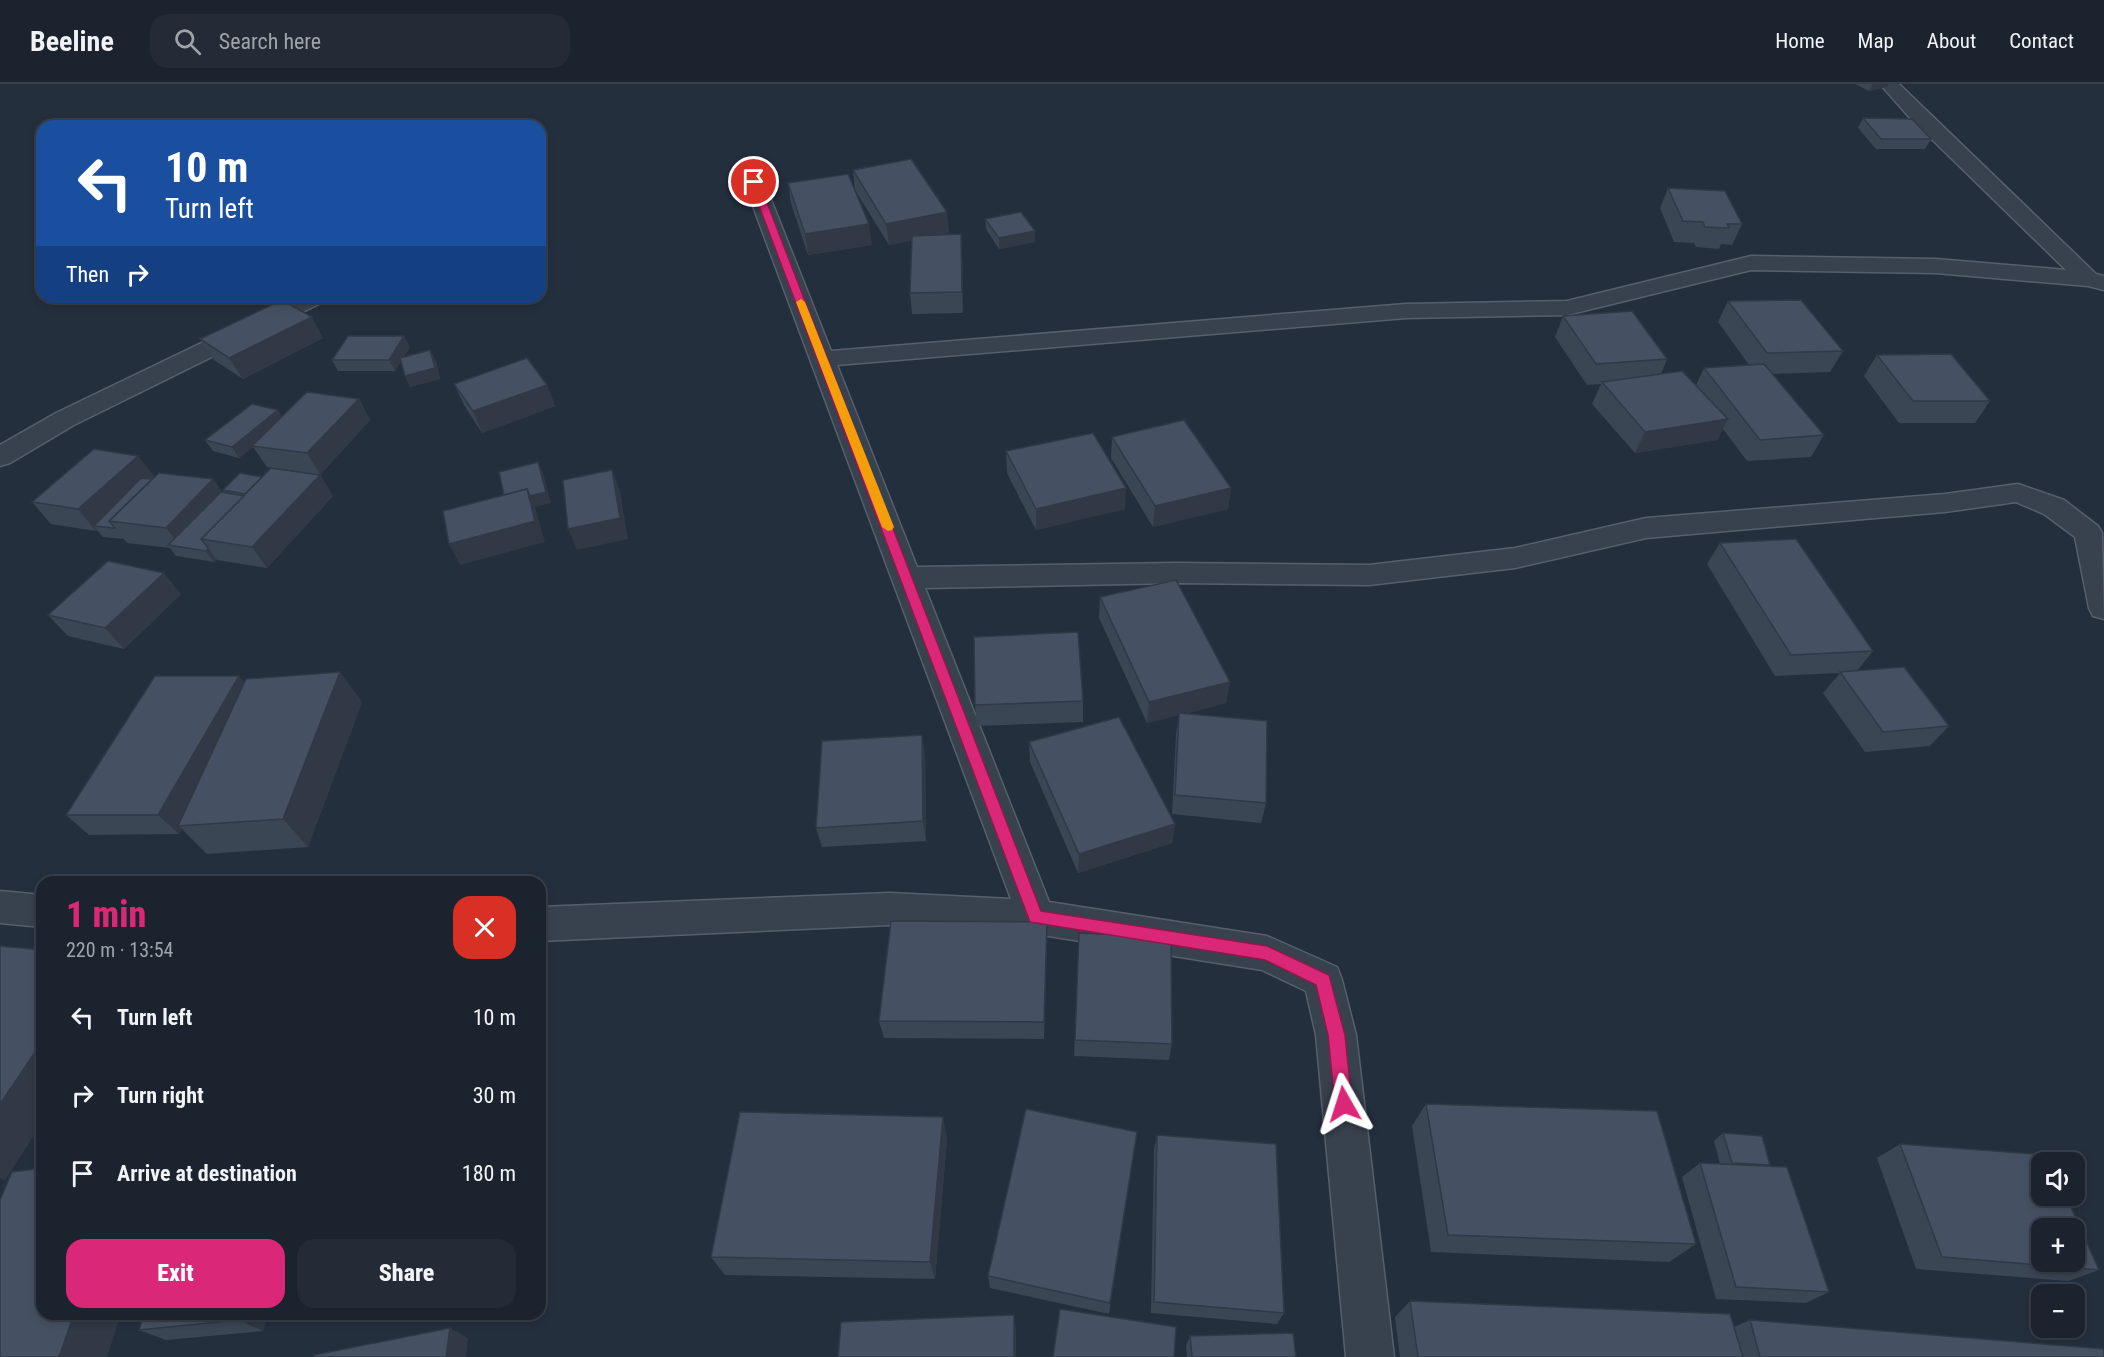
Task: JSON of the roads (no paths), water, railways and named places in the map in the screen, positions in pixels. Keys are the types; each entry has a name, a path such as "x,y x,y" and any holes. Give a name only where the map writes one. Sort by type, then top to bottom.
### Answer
{"street":[{"path":"1889,84 1917,114 2096,281"},
{"path":"754,182 1036,917"},
{"path":"822,359 1406,311 1567,308 1751,263 1936,266 2096,281"},
{"path":"0,457 65,419 303,303"},
{"path":"907,578 1176,573 1369,575 1515,558 1646,528 1945,503 2018,493 2054,507 2088,533 2104,608"},
{"path":"0,907 36,910"},
{"path":"546,924 890,909 1036,917 1267,953 1323,980 1336,1035 1370,1357"}]}
